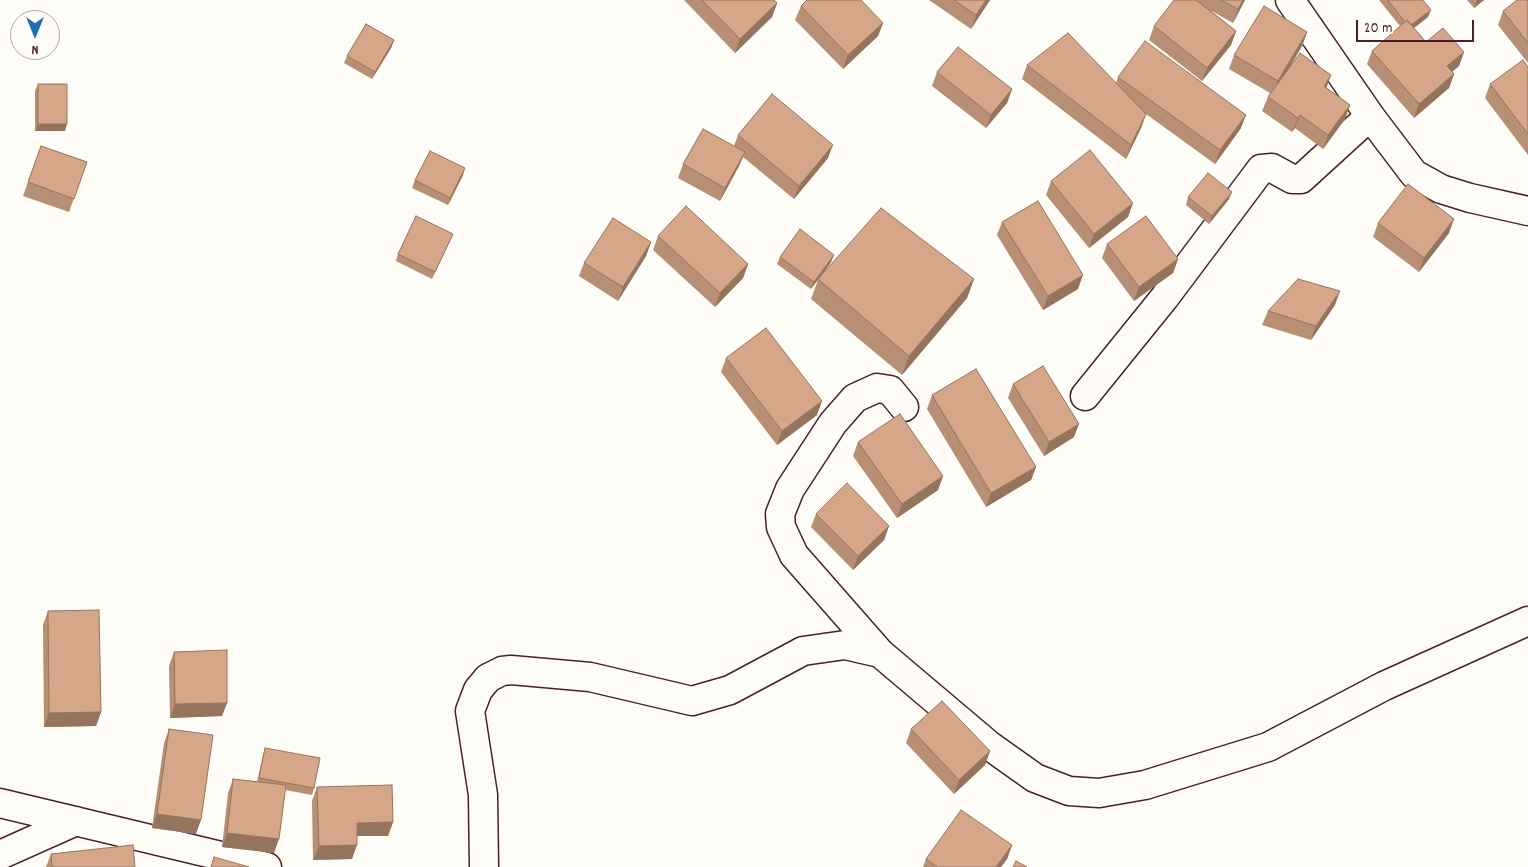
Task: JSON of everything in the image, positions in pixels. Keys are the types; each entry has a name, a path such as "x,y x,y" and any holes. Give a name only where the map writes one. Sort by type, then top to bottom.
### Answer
{"street":[{"path":"1290,0 1370,116 1414,174 1441,189 1470,198 1528,210"},
{"path":"1085,396 1165,297 1260,169 1272,168 1292,179 1301,179 1370,116"},
{"path":"904,407 890,390 877,388 855,398 833,423 790,489 780,514 780,527 794,556 880,653 990,746 1035,778 1069,791 1099,793 1145,785 1268,747 1384,686 1528,621"},
{"path":"484,867 484,795 470,711 478,690 488,678 502,671 511,670 590,677 692,701 730,690 803,651 845,645 880,653"},
{"path":"0,803 267,867"},
{"path":"0,855 76,822"}],"building":[{"path":"702,0 774,0 777,3 740,39"},
{"path":"807,0 861,0 883,23 848,55 801,6"},
{"path":"954,0 986,0 976,15"},
{"path":"1174,0 1196,0 1236,31 1207,68 1154,26"},
{"path":"1221,0 1243,0 1238,9"},
{"path":"1388,0 1423,0 1431,10 1411,25 1407,20 1405,22"},
{"path":"1517,0 1528,0 1528,43 1503,11"},
{"path":"1264,6 1307,32 1278,81 1234,55"},
{"path":"1407,20 1426,42 1443,28 1464,52 1447,66 1454,74 1419,104 1372,51"},
{"path":"366,24 394,40 375,72 347,56"},
{"path":"1068,33 1146,114 1131,145 1027,65"},
{"path":"1145,41 1246,115 1220,150 1118,77"},
{"path":"958,47 1012,89 991,115 937,72"},
{"path":"1300,53 1331,75 1324,86 1350,105 1328,135 1300,115 1298,118 1268,97"},
{"path":"1523,60 1528,67 1528,134 1490,84"},
{"path":"38,84 67,84 67,124 38,124"},
{"path":"772,94 833,145 799,186 738,135"},
{"path":"703,129 745,152 725,188 683,164"},
{"path":"41,146 87,162 74,199 28,182"},
{"path":"1090,150 1133,203 1094,234 1051,181"},
{"path":"430,151 465,168 450,198 415,180"},
{"path":"1208,173 1232,192 1212,216 1188,197"},
{"path":"1408,184 1454,219 1424,258 1378,223"},
{"path":"1038,201 1083,275 1048,296 1002,222"},
{"path":"686,206 748,264 720,293 658,236"},
{"path":"881,208 974,279 909,356 818,279"},
{"path":"416,216 453,234 435,272 398,254"},
{"path":"1146,216 1178,259 1139,287 1107,244"},
{"path":"613,218 651,242 623,287 584,263"},
{"path":"800,229 834,255 814,282 780,257"},
{"path":"1298,279 1340,291 1316,326 1268,311"},
{"path":"766,328 822,401 782,431 726,358"},
{"path":"1043,366 1079,424 1049,442 1013,384"},
{"path":"976,369 1036,467 991,493 932,395"},
{"path":"900,414 943,476 902,504 858,442"},
{"path":"847,483 889,526 858,556 816,514"},
{"path":"99,610 101,712 49,713 48,611"},
{"path":"227,650 227,703 175,704 174,652"},
{"path":"942,701 990,751 959,780 911,729"},
{"path":"169,729 213,735 201,820 157,814"},
{"path":"265,748 320,758 314,788 259,778"},
{"path":"233,779 286,785 279,839 227,833"},
{"path":"392,785 393,822 357,823 357,845 319,846 317,787"},
{"path":"961,810 1012,845 996,867 937,867 926,859"},
{"path":"133,845 135,867 52,867 51,854"},
{"path":"214,857 249,867 211,867"},
{"path":"1016,861 1027,867 1013,867"}]}
